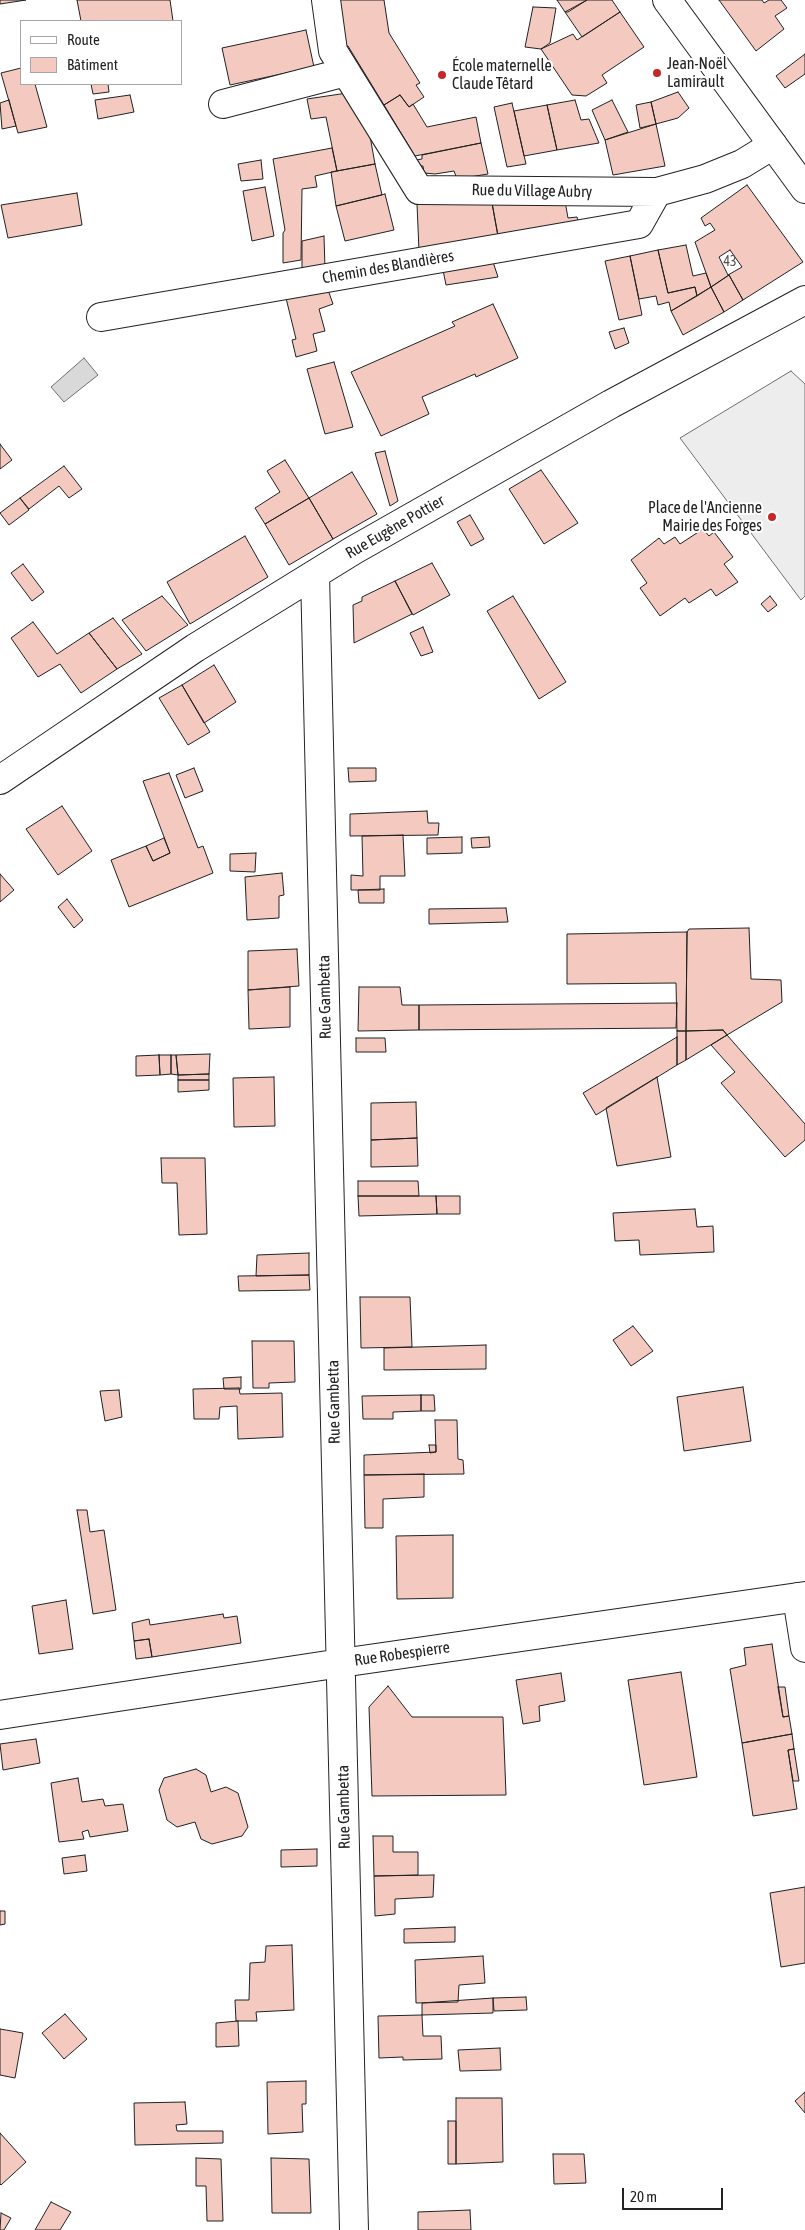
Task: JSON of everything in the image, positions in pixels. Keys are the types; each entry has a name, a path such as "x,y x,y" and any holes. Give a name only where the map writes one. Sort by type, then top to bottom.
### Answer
{"street":[{"name":"Rue du Village Aubry","path":"326,0 333,51 419,190 657,192 705,179 742,164 773,145"},
{"path":"667,0 805,189"},
{"path":"223,104 346,72"},
{"name":"Chemin des Blandières","path":"100,317 639,224 657,192"},
{"name":"Rue Eugène Pottier","path":"0,780 195,648 363,545 611,404 805,300"},
{"name":"Rue Gambetta","path":"315,574 354,2230"},
{"path":"801,1596 805,1648"},
{"name":"Rue Robespierre","path":"0,1715 801,1596"}],"shaded area":[{"path":"84,358 98,375 64,402 51,387"},
{"name":"Place de l'Ancienne Mairie des Forges","path":"791,371 805,384 805,596 801,600 680,438"}],"building":[{"path":"0,0 26,0 0,4"},
{"path":"77,0 170,0 173,20 81,20"},
{"path":"338,0 384,0 389,33 420,83 416,85 424,97 409,107 400,95 384,105 348,46 345,46"},
{"path":"557,0 587,0 565,12"},
{"path":"587,0 612,0 620,12 582,37 565,12"},
{"path":"719,0 762,0 764,3 769,0 781,0 787,8 775,16 784,29 756,51"},
{"path":"533,7 556,8 550,43 541,49 525,47"},
{"path":"620,12 644,47 602,75 607,83 586,96 572,95 541,49 573,34 577,40"},
{"path":"306,30 314,67 230,85 222,48"},
{"path":"805,54 805,74 785,88 776,76"},
{"path":"20,68 20,85 35,85 47,127 18,133 1,73"},
{"path":"91,85 108,85 109,92 93,94"},
{"path":"354,92 365,108 375,164 337,171 326,117 311,119 307,99"},
{"path":"678,92 689,108 678,118 656,124 651,102"},
{"path":"130,95 134,112 98,119 95,100"},
{"path":"400,95 409,107 413,104 427,127 476,117 481,143 415,156 384,105"},
{"path":"9,100 16,126 2,129 0,103"},
{"path":"575,100 581,120 589,119 599,143 557,150 547,105"},
{"path":"612,100 628,132 605,140 592,110"},
{"path":"651,102 656,124 640,128 636,105"},
{"path":"512,103 526,164 507,167 494,107"},
{"path":"547,105 557,150 524,156 514,111"},
{"path":"656,124 665,166 613,175 605,140"},
{"path":"481,143 488,174 457,179 454,171 435,174 424,173 423,166 418,166 416,160 422,159 422,155"},
{"path":"332,148 337,171 315,176 317,187 302,189 301,260 283,263 283,233 285,230 273,159"},
{"path":"261,160 263,179 241,181 238,164"},
{"path":"375,164 382,195 336,206 331,172"},
{"path":"747,185 803,262 743,300 729,275 711,287 695,242 715,230 710,223 705,226 701,218","holes":["730,250 742,267 728,275 719,257"]},
{"path":"265,187 274,236 252,241 243,191"},
{"path":"77,193 82,225 8,238 1,205"},
{"path":"385,194 394,230 345,241 336,206"},
{"path":"565,201 568,218 577,217 579,224 498,236 492,203"},
{"path":"492,203 498,236 419,251 417,204"},
{"path":"324,236 325,269 302,273 302,241"},
{"path":"686,245 693,276 706,273 711,287 697,296 695,287 668,293 658,250"},
{"path":"658,250 668,293 695,287 697,296 671,311 669,302 658,305 656,296 639,299 630,256"},
{"path":"491,256 498,277 446,285 442,265"},
{"path":"630,256 642,315 619,320 605,261"},
{"path":"729,275 743,300 724,312 711,287"},
{"path":"327,287 333,304 319,309 325,331 313,334 317,351 296,357 292,340 296,339 285,294"},
{"path":"711,287 724,312 683,335 671,311"},
{"path":"493,304 518,358 476,377 475,374 422,397 429,414 381,436 351,372 455,326 452,322"},
{"path":"624,328 629,343 615,349 609,332"},
{"path":"334,362 353,427 325,434 307,369"},
{"path":"0,444 12,460 0,469"},
{"path":"385,451 398,501 390,506 375,453"},
{"path":"285,460 309,498 265,524 255,508 280,492 267,471"},
{"path":"64,466 82,489 69,498 59,486 29,509 20,498"},
{"path":"541,470 578,523 544,544 509,489"},
{"path":"352,472 377,514 333,539 309,498"},
{"path":"20,498 29,510 9,525 0,513"},
{"path":"309,498 333,539 289,565 265,524"},
{"path":"470,515 484,539 471,546 457,522"},
{"path":"703,529 709,536 714,532 733,557 724,564 738,582 716,596 711,589 689,603 685,598 660,616 640,588 647,583 631,560 659,538 664,544 675,537 680,544"},
{"path":"245,536 268,577 190,624 167,582"},
{"path":"432,563 450,595 413,615 395,581"},
{"path":"23,564 44,592 32,601 11,573"},
{"path":"395,581 412,614 354,643 353,605 362,601 362,597"},
{"path":"162,596 188,625 146,651 122,620"},
{"path":"513,596 566,682 539,699 487,611"},
{"path":"770,596 777,605 768,612 761,604"},
{"path":"113,618 142,654 117,669 89,633"},
{"path":"33,622 57,654 89,633 117,669 81,693 60,664 38,677 11,638"},
{"path":"423,627 433,652 421,656 410,633"},
{"path":"214,665 236,702 204,723 182,685"},
{"path":"182,685 210,732 188,745 159,698"},
{"path":"194,768 203,791 185,798 176,775"},
{"path":"348,768 376,768 376,781 349,782"},
{"path":"169,773 198,848 203,846 213,873 129,907 111,860 146,846 153,861 170,853 143,781"},
{"path":"62,806 92,851 58,875 26,829"},
{"path":"427,811 428,823 439,823 438,835 350,836 350,814"},
{"path":"403,835 405,876 380,876 380,890 351,890 351,875 363,876 362,836"},
{"path":"462,837 462,853 427,854 427,838"},
{"path":"489,837 490,847 472,848 471,838"},
{"path":"164,838 170,853 153,861 146,846"},
{"path":"256,853 255,872 230,871 230,854"},
{"path":"282,873 284,895 279,896 279,918 247,920 245,877"},
{"path":"0,874 14,890 0,902"},
{"path":"384,889 384,903 359,903 358,890"},
{"path":"67,899 83,920 74,928 58,907"},
{"path":"506,908 508,922 429,924 429,909"},
{"path":"749,928 751,979 781,980 782,1002 727,1035 723,1030 686,1031 687,932 689,929"},
{"path":"687,932 686,1031 677,1031 676,983 567,984 567,934"},
{"path":"297,949 299,986 248,990 248,951"},
{"path":"290,987 290,1027 249,1029 248,990"},
{"path":"359,987 400,987 402,1005 419,1005 419,1030 358,1031"},
{"path":"677,1003 676,1028 419,1030 419,1005"},
{"path":"723,1030 727,1035 686,1060 686,1031"},
{"path":"677,1031 686,1031 686,1060 677,1065"},
{"path":"727,1035 805,1124 805,1140 785,1157 721,1083 735,1072 711,1045"},
{"path":"677,1037 677,1065 596,1115 583,1093"},
{"path":"356,1038 385,1038 386,1052 356,1052"},
{"path":"210,1054 209,1074 178,1075 176,1055"},
{"path":"159,1055 160,1075 136,1076 136,1056"},
{"path":"159,1055 171,1055 171,1074 160,1075"},
{"path":"171,1055 176,1055 178,1075 171,1074"},
{"path":"209,1074 209,1080 178,1080 178,1075"},
{"path":"274,1077 275,1126 234,1127 233,1078"},
{"path":"657,1077 671,1157 617,1166 606,1108"},
{"path":"178,1080 209,1080 209,1090 178,1092"},
{"path":"416,1102 417,1138 371,1140 371,1103"},
{"path":"417,1138 418,1166 371,1167 371,1140"},
{"path":"161,1158 205,1158 207,1234 179,1235 177,1183 162,1183"},
{"path":"358,1181 418,1181 419,1196 358,1196"},
{"path":"358,1196 436,1196 437,1214 359,1216"},
{"path":"436,1196 460,1196 460,1214 437,1214"},
{"path":"695,1209 697,1227 713,1226 714,1252 640,1255 639,1240 615,1241 613,1213"},
{"path":"309,1253 309,1275 256,1276 257,1255"},
{"path":"309,1275 310,1290 239,1291 238,1276"},
{"path":"360,1297 410,1297 412,1347 361,1348"},
{"path":"633,1326 653,1351 631,1366 613,1340"},
{"path":"252,1341 294,1341 295,1382 269,1383 269,1388 253,1388"},
{"path":"486,1345 486,1369 384,1370 384,1348"},
{"path":"241,1377 241,1389 224,1389 223,1378"},
{"path":"743,1387 751,1441 684,1451 677,1397"},
{"path":"239,1388 240,1394 282,1393 283,1437 238,1439 237,1406 220,1407 219,1419 194,1419 193,1389"},
{"path":"119,1390 122,1417 105,1421 100,1391"},
{"path":"421,1395 421,1411 393,1412 393,1419 363,1419 362,1396"},
{"path":"421,1395 434,1395 435,1411 421,1411"},
{"path":"435,1420 457,1420 458,1459 463,1460 464,1474 364,1475 364,1455 436,1452"},
{"path":"429,1445 436,1445 436,1452 430,1453"},
{"path":"424,1474 424,1497 383,1499 383,1528 365,1528 364,1475"},
{"path":"77,1510 87,1510 90,1532 104,1530 116,1610 93,1614"},
{"path":"453,1535 453,1598 397,1599 396,1536"},
{"path":"66,1600 73,1649 39,1654 32,1606"},
{"path":"223,1614 224,1618 237,1616 241,1643 152,1657 149,1639 134,1641 132,1623 149,1619 150,1625"},
{"path":"149,1639 152,1657 136,1659 134,1641"},
{"path":"772,1644 783,1717 789,1716 792,1734 742,1743 730,1669 746,1665 744,1648"},
{"path":"681,1672 697,1777 644,1785 628,1680"},
{"path":"561,1673 565,1701 539,1706 540,1721 523,1724 516,1680"},
{"path":"388,1686 412,1717 503,1717 506,1795 372,1796 369,1707"},
{"path":"778,1687 785,1687 789,1716 783,1717"},
{"path":"792,1734 794,1749 788,1750 797,1809 753,1816 742,1743"},
{"path":"36,1739 40,1763 3,1770 0,1744"},
{"path":"794,1749 799,1781 793,1781 788,1750"},
{"path":"196,1769 206,1775 211,1792 226,1787 238,1793 248,1827 242,1836 212,1844 201,1839 195,1822 177,1827 167,1820 159,1790 164,1778"},
{"path":"78,1778 82,1802 103,1799 105,1806 123,1804 128,1831 90,1837 88,1830 82,1832 84,1839 59,1842 51,1783"},
{"path":"373,1836 393,1836 393,1852 418,1852 418,1875 374,1876"},
{"path":"317,1849 317,1866 281,1867 281,1850"},
{"path":"85,1855 87,1871 64,1874 62,1858"},
{"path":"434,1875 433,1897 395,1899 395,1914 375,1916 374,1876"},
{"path":"805,1887 805,1963 781,1967 770,1893"},
{"path":"0,1911 5,1911 5,1924 0,1925"},
{"path":"455,1927 455,1942 404,1943 404,1929"},
{"path":"292,1945 294,2010 256,2012 257,2021 236,2021 235,2000 249,2000 250,1963 265,1962 266,1946"},
{"path":"483,1956 485,1983 459,1985 458,2002 416,2003 415,1960"},
{"path":"526,1997 527,2010 494,2011 493,1998"},
{"path":"493,1998 493,2013 422,2015 422,2003"},
{"path":"65,2014 87,2039 64,2059 42,2033"},
{"path":"422,2015 423,2036 441,2036 442,2059 403,2060 403,2057 379,2058 378,2016"},
{"path":"238,2021 239,2046 216,2047 216,2023"},
{"path":"0,2029 23,2033 15,2078 0,2075"},
{"path":"500,2048 501,2070 460,2071 458,2050"},
{"path":"306,2081 306,2104 302,2104 303,2132 268,2134 267,2082"},
{"path":"805,2092 805,2113 795,2101"},
{"path":"456,2098 502,2098 503,2162 456,2164"},
{"path":"185,2102 187,2124 176,2125 177,2131 223,2131 223,2143 135,2145 134,2103"},
{"path":"448,2121 456,2121 456,2164 448,2164"},
{"path":"0,2133 26,2162 1,2185 0,2184"},
{"path":"553,2154 584,2154 586,2183 554,2184"},
{"path":"196,2158 221,2159 223,2221 207,2221 206,2186 196,2186"},
{"path":"271,2158 309,2159 311,2213 272,2213"},
{"path":"51,2202 71,2212 60,2230 35,2230"},
{"path":"470,2210 471,2230 418,2230 418,2212"},
{"path":"1,2213 11,2218 4,2230 0,2230"}],"place":[{"name":"Jean-Noël Lamirault","path":"657,73"},
{"name":"École maternelle Claude Têtard","path":"442,75"},
{"name":"Place de l'Ancienne Mairie des Forges","path":"772,517"}]}
